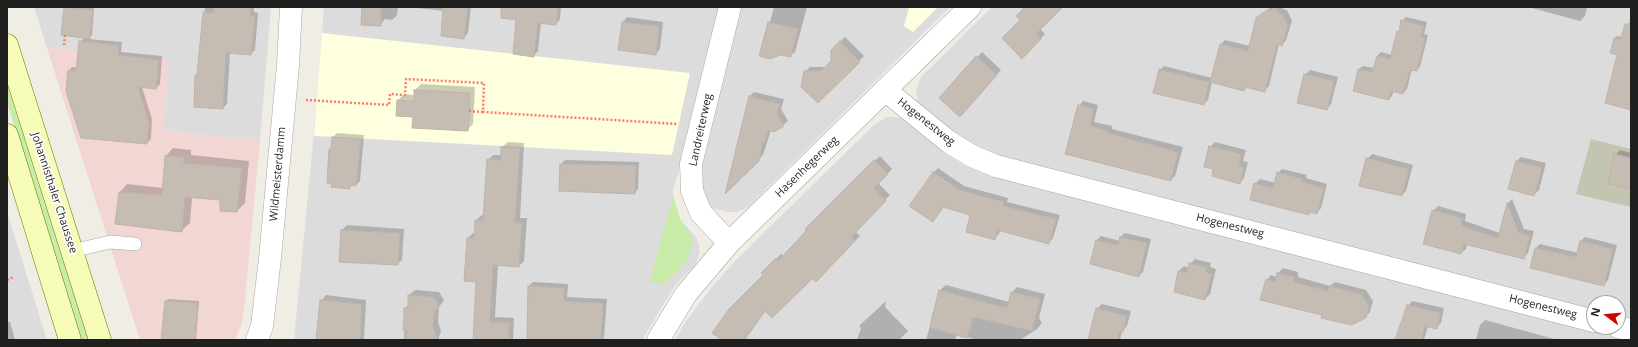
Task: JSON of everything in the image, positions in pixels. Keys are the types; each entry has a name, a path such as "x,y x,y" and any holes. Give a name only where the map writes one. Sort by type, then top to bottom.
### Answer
{"main road":[{"name":"Johannisthaler Chaussee","path":"7,45 100,340"},
{"path":"7,135 70,340"}],"street":[{"name":"Wildmeisterdamm","path":"257,340 262,326 270,258 288,65 291,7"},
{"name":"Landreiterweg","path":"729,243 701,213 692,191 692,164 730,7"},
{"name":"Hasenhegerweg","path":"658,340 686,294 729,243 970,7"},
{"name":"Hogenestweg","path":"885,90 949,142 972,156 996,166 1586,318"}],"lane":[{"path":"72,251 110,242 135,244"}],"path":[{"path":"64,45 65,36"},
{"path":"306,100 389,105 390,94 405,95 406,78 484,83 483,112"},
{"path":"469,111 685,125"},
{"path":"7,280 14,277"}],"shaded area":[{"path":"34,7 271,7 260,140 164,131 88,52 47,48"},
{"path":"324,7 721,7 705,76 673,191 674,203 678,217 696,237 699,246 699,257 694,266 676,284 642,340 294,340 317,101"},
{"path":"738,7 950,7 747,208 737,212 728,212 713,208 704,200 699,172"},
{"path":"909,7 938,7 913,32 904,26"},
{"path":"992,7 1631,7 1631,309 1629,317 1626,319 1626,295 1586,295 1586,309 1025,165 969,145 918,103 916,90 921,77"},
{"path":"322,33 690,73 672,155 314,136"},
{"path":"47,48 169,60 164,131 260,140 244,310 242,323 235,340 140,340"},
{"path":"887,117 901,118 946,154 963,165 988,175 1586,329 1586,335 1611,335 1630,340 675,340 686,321 712,287 736,260 876,123"},
{"path":"1591,139 1631,149 1631,207 1576,194"},
{"path":"7,212 47,340 7,340"}],"green space":[{"path":"7,79 90,340 81,340 7,102"},
{"path":"673,196 681,221 691,236 692,243 688,259 664,285 650,282"}],"building":[{"path":"64,7 93,10 90,39 61,35"},
{"path":"214,7 251,7 250,16 255,17 251,55 226,53 223,109 194,107 195,75 197,75 203,12 214,13"},
{"path":"362,7 381,7 381,26 361,25"},
{"path":"443,7 468,7 464,39 441,36"},
{"path":"501,7 558,7 556,25 538,23 534,57 513,54 516,20 501,18"},
{"path":"1025,7 1063,7 1036,34 1041,39 1022,59 1002,38 1020,20 1016,16"},
{"path":"1275,7 1279,13 1282,14 1288,26 1282,46 1277,44 1265,92 1245,87 1244,91 1210,82 1220,44 1248,51 1256,18 1267,10 1270,11"},
{"path":"1401,20 1424,26 1421,37 1425,38 1417,71 1410,70 1403,94 1391,91 1389,100 1353,91 1358,69 1372,72 1377,56 1390,59 1397,31 1399,32"},
{"path":"622,22 659,26 656,55 618,50"},
{"path":"768,22 798,29 791,57 780,55 770,59 759,56"},
{"path":"1625,24 1631,24 1631,110 1605,103 1617,55 1610,53 1614,38 1621,39"},
{"path":"79,41 119,45 118,55 159,60 156,89 138,87 149,123 147,144 81,138 66,91 68,70 76,71"},
{"path":"840,41 860,62 818,103 801,87 804,71 821,71 831,61 831,50"},
{"path":"976,56 997,75 960,117 939,98"},
{"path":"1159,69 1209,82 1204,105 1153,93"},
{"path":"1304,74 1334,81 1327,110 1297,103"},
{"path":"414,90 470,93 468,131 412,128 413,117 396,116 397,100 414,101"},
{"path":"749,96 780,104 777,114 784,126 774,132 768,130 765,143 763,142 759,161 725,194"},
{"path":"1078,105 1094,109 1090,126 1108,131 1108,133 1178,152 1171,181 1065,154"},
{"path":"332,137 361,139 356,186 350,185 350,189 331,187 332,184 327,183 329,149 331,149"},
{"path":"1209,146 1241,154 1239,166 1244,167 1240,184 1212,176 1213,169 1204,167"},
{"path":"501,147 520,148 515,223 522,223 519,267 493,265 490,322 509,323 509,340 473,340 476,282 464,281 467,238 474,238 475,220 483,220 487,159 501,160"},
{"path":"1614,154 1631,158 1631,189 1608,184"},
{"path":"165,156 184,157 183,163 242,168 237,212 220,211 220,200 185,197 182,232 115,224 119,192 162,195"},
{"path":"1366,158 1409,169 1402,196 1359,186"},
{"path":"874,160 888,174 874,188 886,201 851,237 855,241 816,282 813,278 772,318 765,311 744,340 722,340 712,333 729,309 763,275 761,273 776,258 778,261 806,231 805,229"},
{"path":"1516,161 1542,168 1534,196 1508,189"},
{"path":"560,164 636,165 635,194 559,191"},
{"path":"933,172 960,190 1004,202 1003,206 1056,219 1049,244 997,230 995,240 966,232 970,215 943,207 933,222 909,206"},
{"path":"1277,172 1303,179 1302,182 1324,188 1317,214 1310,212 1309,215 1250,200 1254,183 1273,188"},
{"path":"1507,203 1519,233 1530,236 1524,259 1464,244 1461,254 1423,244 1432,210 1462,218 1461,226 1498,238"},
{"path":"341,230 400,233 398,265 339,262"},
{"path":"1120,237 1147,243 1139,277 1090,264 1096,240 1118,245"},
{"path":"1580,241 1613,249 1604,286 1530,268 1535,248 1576,257"},
{"path":"1189,263 1207,267 1206,272 1212,274 1205,300 1174,292 1178,271 1187,273"},
{"path":"1277,273 1294,277 1293,282 1328,291 1329,286 1361,294 1369,306 1366,318 1351,325 1321,318 1322,315 1260,300 1266,279 1275,282"},
{"path":"528,286 564,288 564,301 603,303 601,340 552,340 527,338"},
{"path":"939,290 1007,308 1011,292 1040,299 1032,331 973,317 967,338 931,328 931,321"},
{"path":"408,295 434,297 439,306 434,313 433,328 438,340 406,340 407,330 403,330 404,308 408,308"},
{"path":"320,300 362,304 360,340 316,340"},
{"path":"165,301 198,303 195,340 161,340"},
{"path":"1407,305 1440,313 1437,329 1425,326 1421,340 1395,340"},
{"path":"1096,308 1127,316 1123,332 1120,331 1117,340 1088,340"}]}
